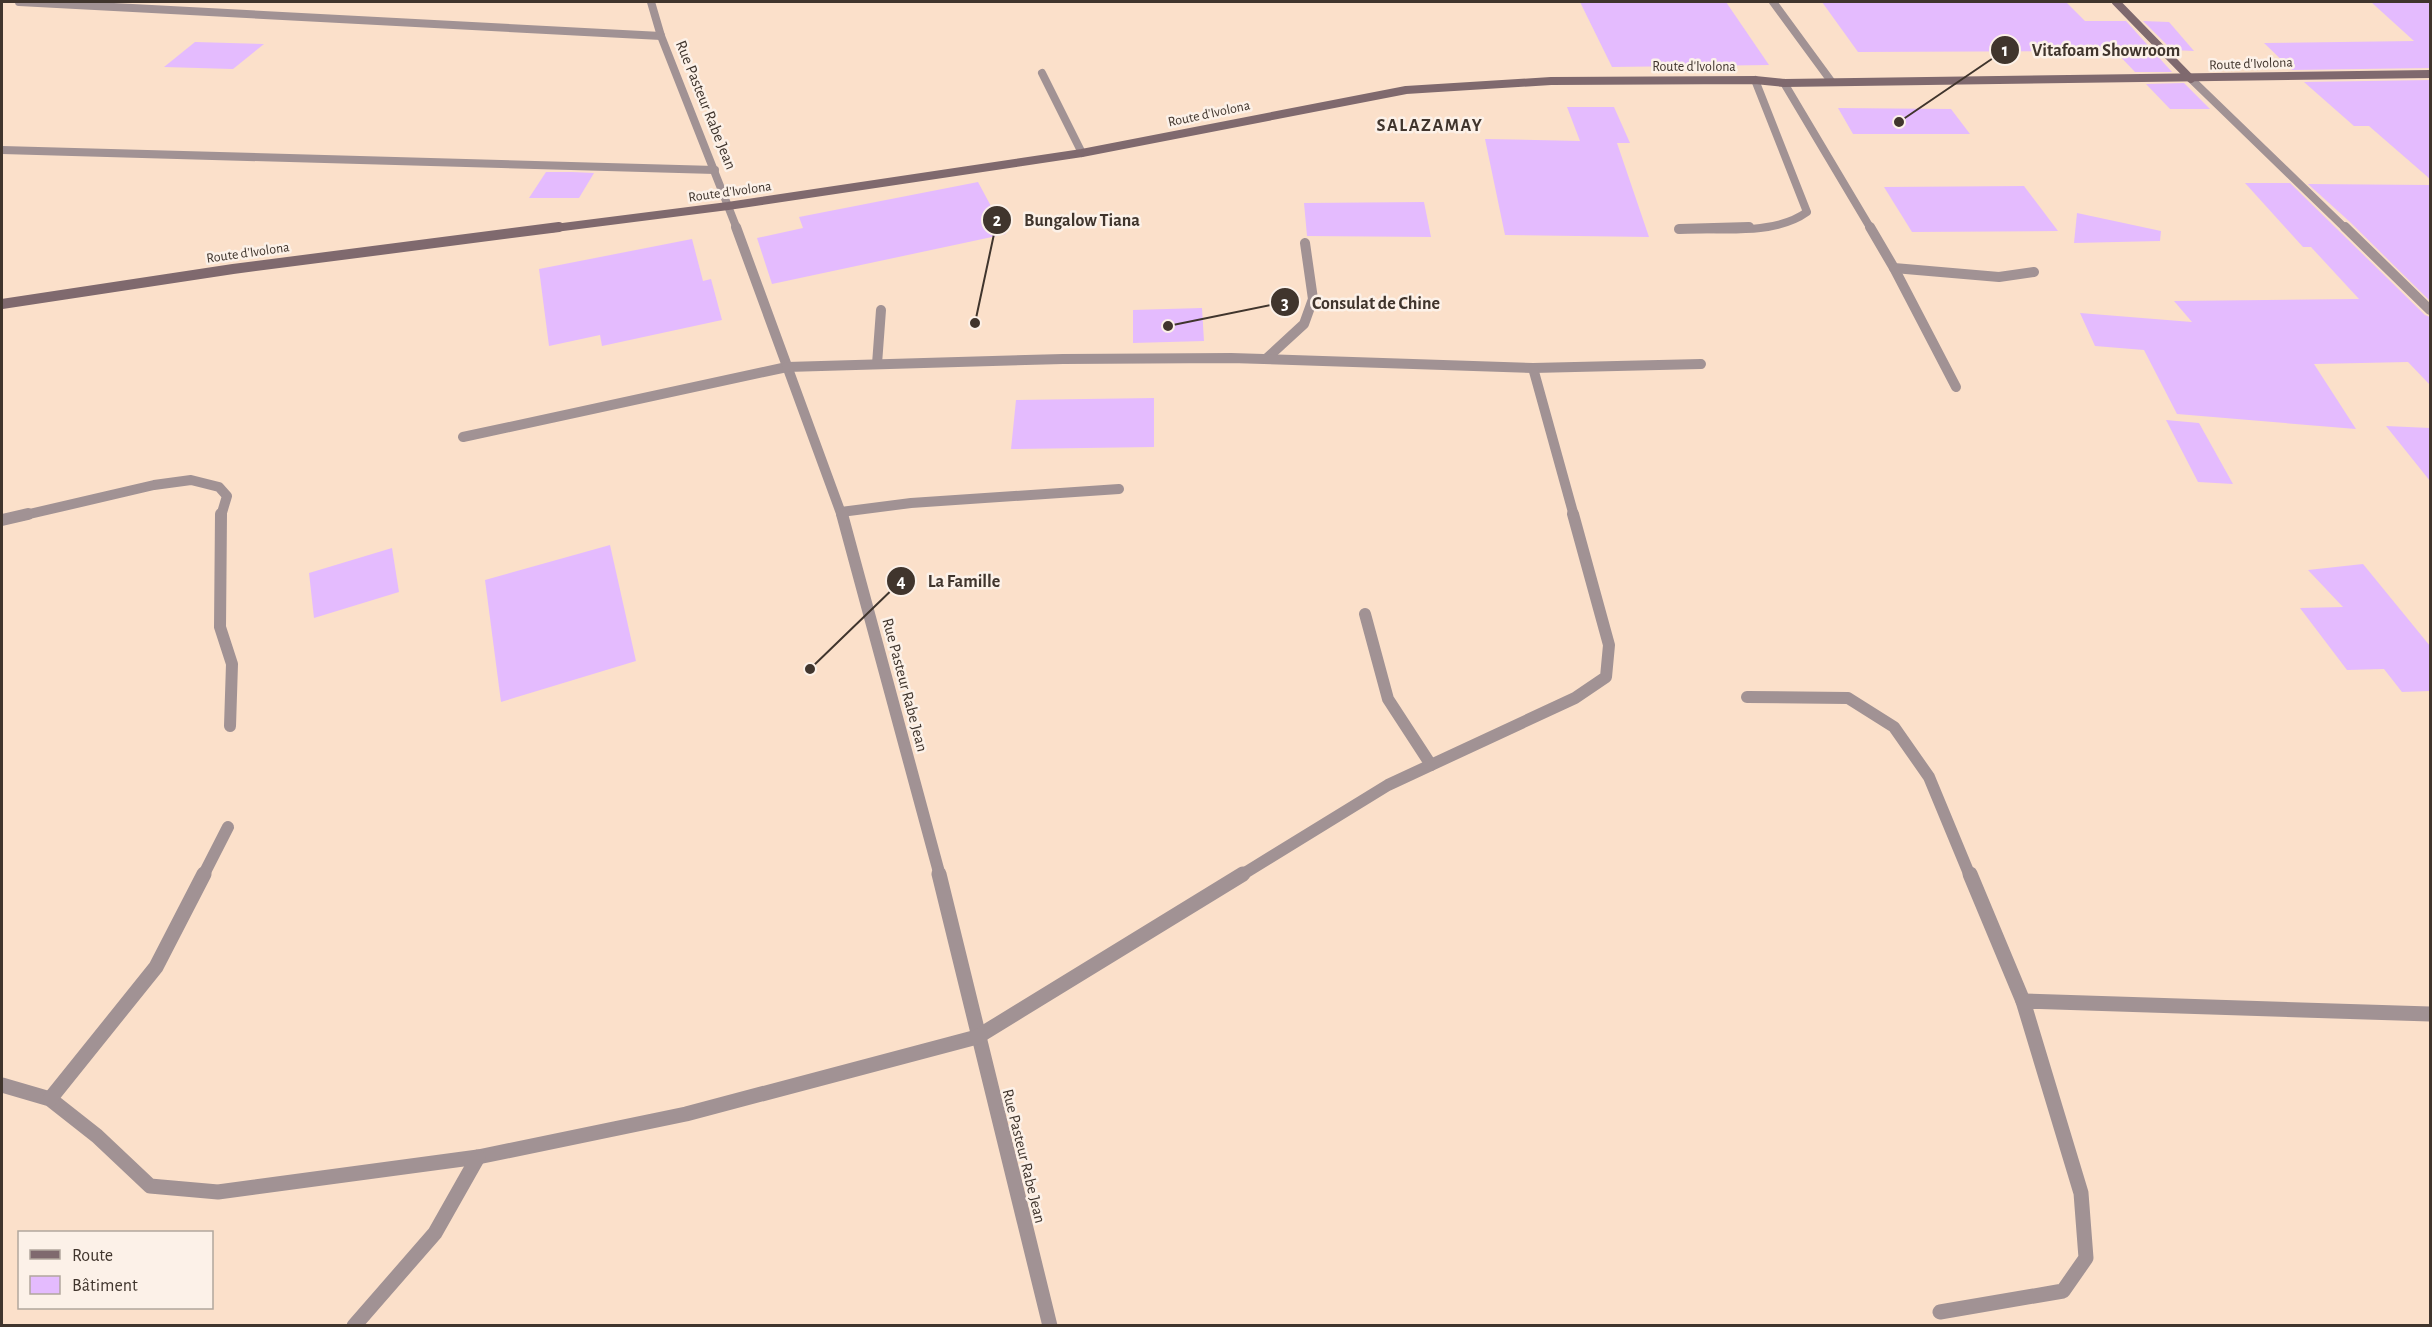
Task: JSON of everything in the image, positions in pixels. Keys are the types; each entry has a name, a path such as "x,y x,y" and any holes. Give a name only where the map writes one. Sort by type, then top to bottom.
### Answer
{"main road":[{"path":"2116,2 2192,80"},
{"name":"Route d'Ivolona","path":"2,304 233,269 728,206 1082,153 1406,90 1551,81 2192,80 2430,74"}],"street":[{"path":"19,2 661,36"},
{"name":"Rue Pasteur Rabe Jean","path":"651,2 661,36 715,170 841,512 943,888 977,1037 1050,1326"},
{"path":"1773,2 1832,81"},
{"path":"1042,73 1082,153"},
{"path":"1679,229 1776,225 1802,218 1807,212 1755,80"},
{"path":"2192,80 2430,310"},
{"path":"1784,82 1894,268 1956,387"},
{"path":"2,150 715,170"},
{"path":"1266,359 1304,324 1313,299 1305,243"},
{"path":"1894,268 1999,277 2034,272"},
{"path":"877,364 881,310"},
{"path":"463,437 787,367 1063,359 1266,359 1533,368 1701,364"},
{"path":"2,1085 50,1099 97,1136 150,1186 218,1191 478,1157 686,1114 977,1037 1388,785 1575,698 1606,677 1609,645 1533,368"},
{"path":"2,520 154,485 191,480 219,488 226,496 221,515 220,627 232,664 230,726"},
{"path":"841,512 911,503 1119,489"},
{"path":"1365,614 1388,699 1431,765"},
{"path":"1747,697 1848,698 1894,727 1929,777 2023,1001 2081,1193 2085,1258 2063,1291 1941,1312"},
{"path":"50,1099 156,967 228,828"},
{"path":"2023,1001 2430,1014"},
{"path":"354,1326 435,1233 478,1157"}],"building":[{"path":"1580,2 1726,2 1769,65 1612,67"},
{"path":"1822,2 2066,2 2085,21 2126,21 2172,72 2135,72 2115,51 1858,52"},
{"path":"2371,2 2430,2 2430,68 2292,70 2264,43 2414,41"},
{"path":"2143,21 2169,22 2194,51 2172,50"},
{"path":"195,42 264,44 233,69 164,67"},
{"path":"2430,80 2430,179 2369,126 2354,126 2304,82"},
{"path":"2184,83 2210,109 2170,109 2146,84"},
{"path":"1567,107 1614,107 1630,143 1617,143 1649,237 1505,235 1485,139 1580,141"},
{"path":"1838,108 1951,109 1970,134 1853,134"},
{"path":"546,172 594,173 579,198 529,198"},
{"path":"978,182 1006,234 772,284 757,238 803,228 799,217"},
{"path":"2245,183 2290,183 2425,315 2430,317 2430,385 2408,362 2314,364 2356,429 2177,414 2144,350 2095,346 2080,313 2192,322 2174,301 2359,299 2311,247 2303,247"},
{"path":"2308,184 2430,185 2430,301 2350,222"},
{"path":"2024,186 2058,231 1912,232 1884,187"},
{"path":"1424,202 1431,237 1307,236 1304,203"},
{"path":"2077,213 2161,231 2160,241 2074,243"},
{"path":"692,239 703,281 711,279 722,320 602,346 600,335 549,346 539,269"},
{"path":"1202,308 1204,341 1133,343 1133,310"},
{"path":"1154,398 1154,447 1011,449 1016,400"},
{"path":"2166,420 2199,423 2233,484 2198,482"},
{"path":"2386,426 2430,428 2430,481"},
{"path":"610,545 636,661 501,702 485,580"},
{"path":"392,548 399,592 314,618 309,573"},
{"path":"2363,564 2430,646 2430,691 2402,692 2384,669 2347,670 2300,608 2343,607 2308,570"}],"place":[{"name":"Vitafoam Showroom","path":"1899,122"},
{"name":"Bungalow Tiana","path":"975,323"},
{"name":"Consulat de Chine","path":"1168,326"},
{"name":"La Famille","path":"810,669"}],"district":[{"name":"SALAZAMAY","path":"1430,126"}]}
